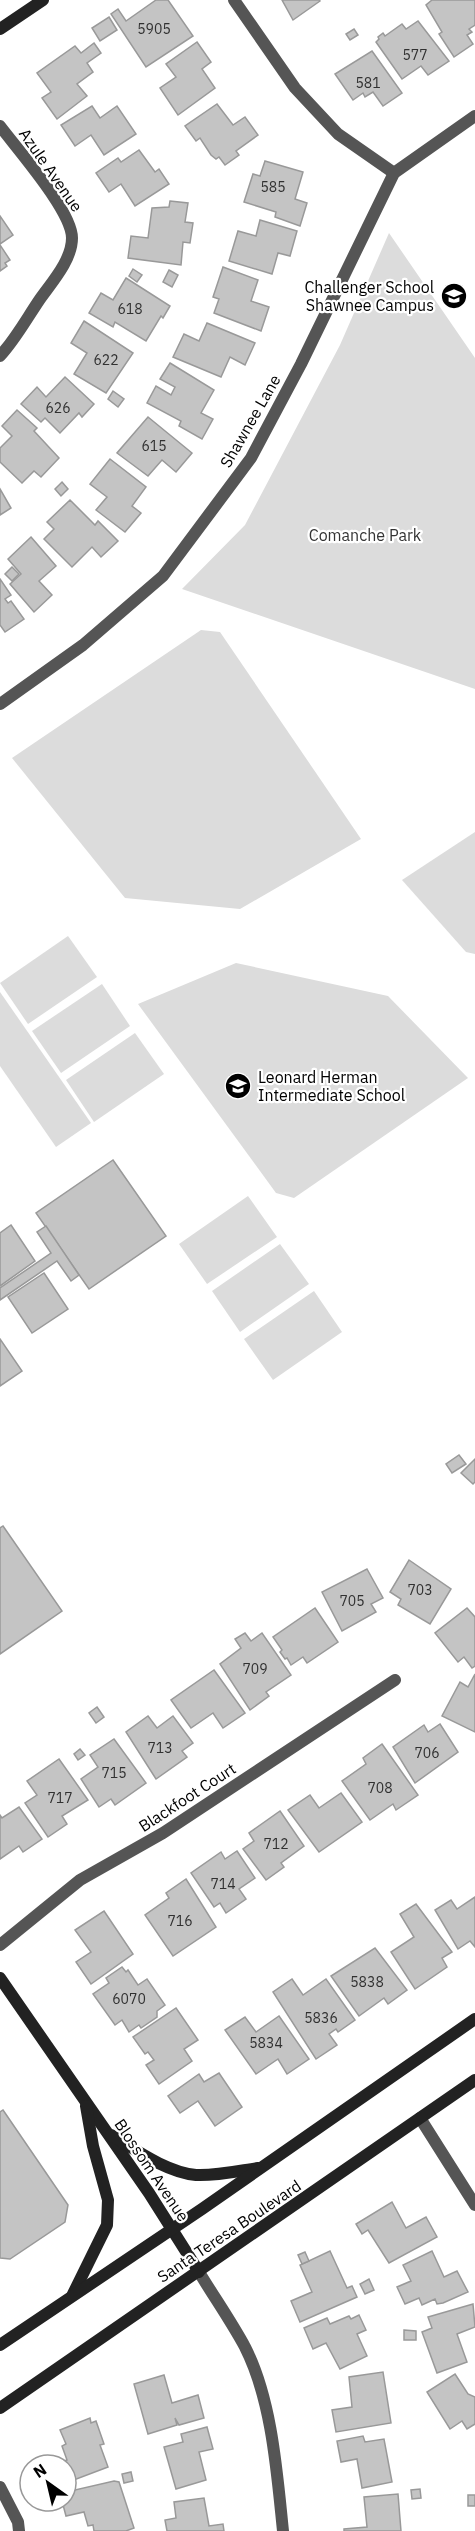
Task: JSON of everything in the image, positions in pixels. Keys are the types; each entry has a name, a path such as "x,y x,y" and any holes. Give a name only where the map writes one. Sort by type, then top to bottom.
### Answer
{"main road":[{"path":"0,29 42,0"},
{"name":"Blossom Avenue","path":"0,1978 108,2133 199,2272"},
{"name":"Santa Teresa Boulevard","path":"0,2344 172,2229 475,2019"},
{"name":"Santa Teresa Boulevard","path":"0,2408 475,2080"},
{"path":"71,2297 107,2225 108,2200 93,2146 86,2102"},
{"path":"108,2133 153,2160 185,2172 215,2174 259,2168"}],"street":[{"path":"234,0 302,96 338,134 394,173"},
{"name":"Shawnee Lane","path":"0,704 83,645 163,576 251,458 301,364 394,173 475,116"},
{"name":"Azule Avenue","path":"0,126 57,202 68,221 72,238 69,253 54,279 0,356"},
{"name":"Blackfoot Court","path":"0,1945 80,1880 163,1833 394,1680"},
{"path":"420,2118 475,2205"},
{"name":"Blossom Avenue","path":"199,2272 245,2347 258,2379 276,2467 283,2531"},
{"path":"0,2487 18,2522 18,2531"}],"green space":[{"name":"Comanche Park","path":"389,233 475,358 475,689 182,589 245,525 340,345"},
{"path":"201,630 220,632 361,839 240,909 125,898 12,758"},
{"path":"475,832 475,954 466,952 402,880"},
{"path":"68,936 97,977 28,1024 0,983"},
{"path":"236,963 388,996 468,1078 294,1198 276,1193 138,1004"},
{"path":"102,984 130,1026 61,1073 32,1031"},
{"path":"0,992 91,1123 56,1147 0,1066"},
{"path":"135,1033 164,1074 94,1122 66,1080"},
{"path":"248,1196 277,1237 207,1284 179,1244"},
{"path":"280,1244 309,1284 240,1332 212,1291"},
{"path":"314,1291 342,1332 273,1380 244,1339"}],"building":[{"path":"156,0 168,0 193,36 146,67 111,14 118,9 126,21"},
{"path":"282,0 319,0 320,1 293,20"},
{"path":"432,0 475,0 475,25 469,29 472,32 467,35 473,44 454,57 439,34 442,32 426,5"},
{"path":"109,17 117,30 100,41 92,28"},
{"path":"418,21 449,61 428,75 421,66 402,79 376,42 383,33 385,36 402,24 406,29"},
{"path":"354,29 358,35 350,40 346,34"},
{"path":"197,42 211,62 202,69 215,88 178,115 160,88 176,77 166,64"},
{"path":"94,43 101,53 87,63 93,72 77,84 87,96 57,119 42,98 51,92 37,73 75,46 81,53"},
{"path":"372,51 402,93 383,106 373,92 365,97 363,93 353,100 335,74"},
{"path":"217,104 233,125 245,117 258,135 236,151 239,155 225,165 219,157 216,159 211,155 200,138 196,141 185,126"},
{"path":"92,106 100,118 117,106 136,134 104,155 91,135 75,146 61,125"},
{"path":"139,150 155,172 159,169 169,184 135,206 121,184 109,192 96,173 118,158 121,162"},
{"path":"265,161 303,172 295,199 307,203 300,226 275,217 276,212 244,202 253,174 260,176"},
{"path":"170,201 188,203 185,222 193,223 190,243 183,242 181,265 128,258 131,236 148,238 152,208 169,207"},
{"path":"0,216 13,235 0,244"},
{"path":"260,220 297,231 290,256 278,253 272,274 229,261 238,231 256,236"},
{"path":"0,245 10,260 5,263 7,266 0,271"},
{"path":"223,267 258,280 251,301 269,307 261,331 214,313 219,299 213,297"},
{"path":"133,269 142,275 137,282 129,276"},
{"path":"169,270 178,275 172,287 163,282"},
{"path":"126,278 170,306 146,341 115,322 113,327 89,313 101,293 113,300"},
{"path":"84,321 133,353 106,393 74,374 87,353 71,343"},
{"path":"207,323 255,343 245,365 230,357 221,377 173,357 184,334 199,341"},
{"path":"170,363 214,390 201,413 213,419 202,439 179,426 181,421 147,403 156,386 171,395 175,387 160,379"},
{"path":"65,377 94,404 82,417 79,413 60,433 45,418 41,422 21,404 37,387 46,397"},
{"path":"113,391 124,399 118,407 108,399"},
{"path":"17,410 37,428 34,431 59,458 41,477 34,471 22,483 0,462 0,448 12,436 2,426"},
{"path":"148,417 192,453 176,472 162,460 148,476 117,453"},
{"path":"110,459 146,487 132,506 141,513 125,532 96,510 107,497 90,484"},
{"path":"62,482 68,489 61,496 55,489"},
{"path":"0,489 11,508 0,515"},
{"path":"70,500 95,525 98,521 118,541 101,557 92,547 72,567 44,539 54,529 47,522"},
{"path":"31,537 56,566 39,581 52,595 34,612 10,584 21,574 8,559"},
{"path":"12,567 19,574 12,581 5,574"},
{"path":"0,579 11,595 5,599 8,603 11,601 24,619 5,632 0,625"},
{"path":"113,1160 166,1236 89,1289 36,1213"},
{"path":"11,1225 35,1261 0,1286 0,1233"},
{"path":"46,1226 79,1275 71,1281 57,1261 0,1300 0,1288 51,1253 37,1232"},
{"path":"44,1273 68,1309 32,1333 8,1297"},
{"path":"0,1339 22,1371 0,1386"},
{"path":"459,1455 466,1464 452,1473 446,1464"},
{"path":"475,1459 475,1482 473,1484 461,1473"},
{"path":"3,1526 62,1611 0,1654 0,1528"},
{"path":"409,1560 451,1589 430,1624 398,1605 401,1599 390,1592"},
{"path":"367,1569 383,1598 371,1604 376,1612 342,1631 322,1592"},
{"path":"315,1608 338,1642 307,1663 303,1657 291,1665 280,1652 282,1650 273,1637"},
{"path":"467,1608 475,1617 475,1666 472,1668 464,1657 458,1662 435,1633"},
{"path":"245,1633 251,1641 262,1633 291,1675 266,1692 269,1696 250,1710 220,1664 241,1648 235,1639"},
{"path":"214,1670 245,1713 223,1728 213,1713 191,1728 171,1700"},
{"path":"475,1674 475,1732 442,1716 460,1682 468,1687"},
{"path":"97,1707 104,1717 96,1723 89,1713"},
{"path":"148,1716 157,1728 173,1716 193,1743 182,1751 187,1757 156,1779 126,1732"},
{"path":"440,1724 458,1752 415,1783 393,1747 424,1725 428,1732"},
{"path":"114,1739 146,1783 115,1805 111,1799 99,1807 81,1779 98,1767 90,1755"},
{"path":"382,1744 418,1795 396,1810 393,1804 370,1820 342,1781 366,1764 363,1758"},
{"path":"80,1749 85,1755 78,1760 74,1754"},
{"path":"59,1759 88,1800 62,1816 67,1824 48,1837 25,1803 37,1795 27,1781"},
{"path":"341,1793 362,1822 319,1852 288,1810 310,1795 319,1808"},
{"path":"19,1807 42,1839 23,1852 19,1846 0,1859 0,1815 2,1818"},
{"path":"280,1811 304,1846 281,1863 284,1867 266,1880 243,1849 254,1841 249,1833"},
{"path":"237,1851 255,1878 239,1889 246,1899 226,1913 220,1903 214,1907 191,1873 221,1852 225,1859"},
{"path":"186,1879 216,1927 173,1956 145,1915 169,1898 166,1893"},
{"path":"475,1897 475,1947 470,1941 458,1949 435,1910 451,1900 457,1909"},
{"path":"416,1904 452,1952 442,1958 447,1967 415,1989 391,1952 414,1937 400,1914"},
{"path":"104,1911 133,1954 91,1984 76,1962 91,1952 75,1930"},
{"path":"375,1948 407,1990 388,2004 384,1998 359,2016 331,1976"},
{"path":"122,1967 126,1972 128,1970 138,1985 147,1979 165,2005 157,2011 157,2017 141,2028 139,2025 129,2032 122,2020 115,2025 93,1994 109,1983 106,1978"},
{"path":"292,1979 303,1995 326,1979 355,2020 338,2032 336,2029 329,2034 337,2045 316,2059 273,1992"},
{"path":"176,2008 198,2040 184,2049 192,2061 159,2084 146,2065 154,2060 148,2052 145,2054 133,2037"},
{"path":"279,2016 309,2059 287,2074 278,2059 256,2074 225,2030 245,2017 256,2032"},
{"path":"219,2073 242,2107 215,2126 198,2101 180,2113 168,2096 199,2074 204,2082"},
{"path":"3,2110 68,2205 65,2222 10,2259 0,2258 0,2112"},
{"path":"392,2202 406,2228 426,2217 437,2237 389,2263 368,2230 362,2234 356,2224"},
{"path":"330,2251 347,2288 352,2286 357,2297 300,2322 291,2301 312,2292 300,2265"},
{"path":"432,2251 444,2277 457,2271 468,2292 443,2303 437,2304 435,2299 422,2305 419,2298 405,2304 397,2287 411,2281 403,2265"},
{"path":"305,2252 309,2261 302,2264 298,2255"},
{"path":"369,2279 374,2290 365,2294 360,2284"},
{"path":"473,2304 475,2327 457,2334 467,2362 437,2373 422,2332 432,2328 428,2317"},
{"path":"359,2315 366,2330 357,2334 367,2356 340,2369 326,2343 313,2349 304,2328 327,2318 330,2324 349,2316 351,2319"},
{"path":"404,2330 416,2331 416,2340 404,2340"},
{"path":"383,2372 391,2423 336,2432 332,2410 352,2407 349,2377"},
{"path":"455,2374 468,2394 475,2397 475,2424 467,2429 462,2421 450,2429 427,2392"},
{"path":"164,2375 172,2403 198,2395 204,2418 179,2425 175,2418 177,2425 148,2434 134,2384"},
{"path":"90,2418 91,2423 96,2421 104,2444 100,2445 108,2467 78,2478 78,2453 64,2453 62,2446 66,2444 60,2430"},
{"path":"207,2427 213,2449 199,2452 206,2480 176,2489 164,2447 183,2442 181,2434"},
{"path":"363,2436 365,2442 384,2439 392,2482 362,2488 357,2459 341,2462 337,2441"},
{"path":"131,2472 133,2481 124,2483 122,2474"},
{"path":"114,2481 119,2482 134,2528 126,2531 94,2531 93,2525 88,2526 84,2512 66,2516 65,2513 78,2513 78,2489"},
{"path":"420,2489 421,2498 412,2499 411,2490"},
{"path":"398,2494 401,2531 344,2531 344,2529 367,2527 364,2497"},
{"path":"468,2495 475,2495 475,2506 468,2506"},
{"path":"204,2498 209,2526 223,2524 224,2531 167,2531 165,2520 176,2518 174,2502"}],"place":[{"name":"Challenger School Shawnee Campus","path":"454,296"},
{"name":"Leonard Herman Intermediate School","path":"238,1086"}]}
